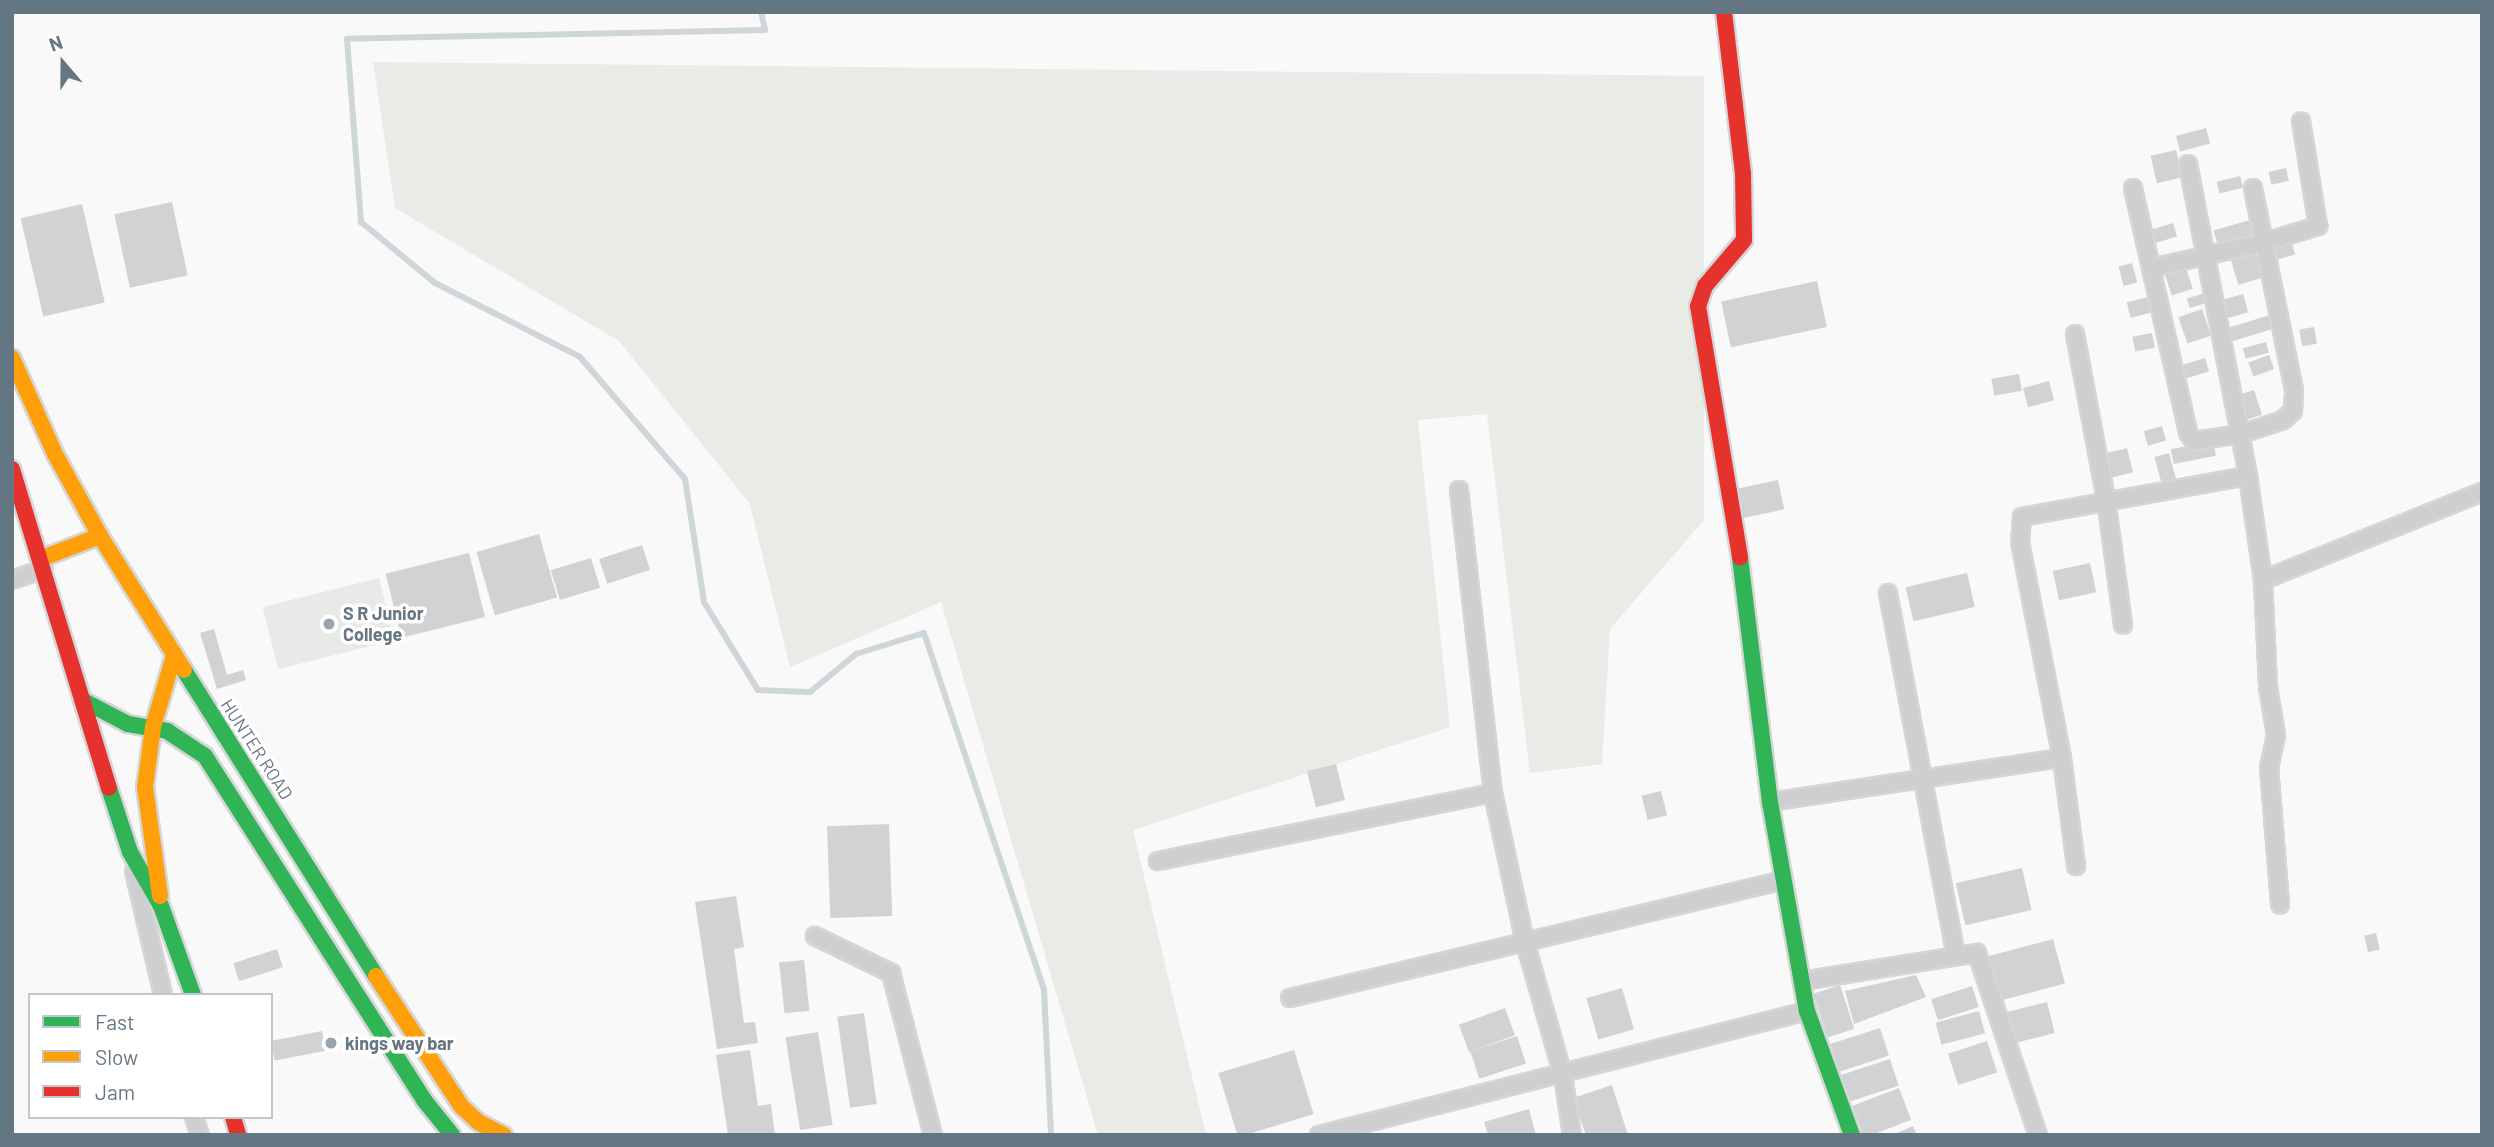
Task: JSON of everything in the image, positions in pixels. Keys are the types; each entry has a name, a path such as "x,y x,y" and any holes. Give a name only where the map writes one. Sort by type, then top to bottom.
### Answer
{"street":[{"path":"1724,12 1743,174 1744,240 1704,286 1698,306 1736,522 1769,802 1807,1011 1852,1135"},
{"path":"2151,268 2262,243 2318,226 2301,121"},
{"path":"2188,164 2241,434 2263,580 2268,687 2276,735 2269,767 2280,905"},
{"path":"2133,188 2190,438 2198,441 2241,434 2283,420 2293,411 2294,390 2262,243 2253,188"},
{"path":"2076,334 2106,499 2123,625"},
{"name":"HUNTER ROAD","path":"12,358 55,454 100,536 432,1066 461,1106 478,1122 504,1135"},
{"path":"12,469 130,852 163,993"},
{"path":"2076,866 2062,758 2018,526 2022,517 2036,511 2248,476"},
{"path":"1459,490 1493,793 1525,942 1563,1076 1573,1135"},
{"path":"2263,580 2482,492"},
{"path":"12,580 100,536"},
{"path":"1888,593 1956,955"},
{"path":"161,906 145,787 153,727 174,655"},
{"path":"82,700 103,715 153,727 188,742 205,756 424,1100 452,1135"},
{"path":"1769,802 2062,758"},
{"path":"1158,861 1493,793"},
{"path":"130,852 161,906 192,993"},
{"path":"1290,998 1784,880"},
{"path":"815,936 891,973 933,1135"},
{"path":"1802,981 1977,953 2038,1135"},
{"path":"1319,1135 1563,1076 1807,1011"}],"shaded area":[{"path":"373,62 1704,76 1704,520 1610,629 1602,764 1530,773 1487,414 1418,420 1450,727 1133,830 1206,1135 1098,1135 941,602 790,667 750,504 619,341 395,208"},
{"name":"S R Junior College","path":"379,578 394,640 278,669 263,607"}],"building":[{"path":"2206,128 2210,143 2180,151 2176,136"},
{"path":"2176,150 2182,177 2157,183 2151,156"},
{"path":"2286,168 2289,181 2271,185 2268,172"},
{"path":"2240,176 2243,188 2220,193 2217,182"},
{"path":"172,202 188,275 130,288 114,214"},
{"path":"82,204 105,302 43,317 21,218"},
{"path":"2250,220 2254,234 2218,245 2213,230"},
{"path":"2173,223 2177,236 2154,243 2150,230"},
{"path":"2291,240 2295,254 2276,260 2272,246"},
{"path":"2257,250 2265,277 2238,285 2230,258"},
{"path":"2132,263 2137,282 2124,286 2118,267"},
{"path":"2185,265 2193,289 2172,296 2164,272"},
{"path":"1817,281 1827,327 1731,347 1721,301"},
{"path":"2205,293 2208,303 2190,308 2187,299"},
{"path":"2243,294 2248,312 2226,319 2221,300"},
{"path":"2152,296 2156,312 2131,318 2127,302"},
{"path":"2202,309 2211,335 2187,344 2178,317"},
{"path":"2270,315 2274,328 2227,343 2223,329"},
{"path":"2314,327 2317,344 2302,346 2299,330"},
{"path":"2152,333 2155,348 2135,352 2132,337"},
{"path":"2266,342 2269,353 2246,359 2243,348"},
{"path":"2269,355 2274,369 2253,377 2248,363"},
{"path":"2205,358 2209,371 2173,382 2169,369"},
{"path":"2019,374 2022,391 1994,396 1991,379"},
{"path":"2049,381 2054,400 2028,407 2023,388"},
{"path":"2254,390 2262,415 2241,422 2233,397"},
{"path":"2162,426 2166,440 2148,446 2144,431"},
{"path":"2213,441 2216,456 2174,464 2171,449"},
{"path":"2127,448 2133,472 2102,480 2096,456"},
{"path":"2169,453 2176,480 2162,484 2155,457"},
{"path":"1778,480 1784,509 1742,518 1736,489"},
{"path":"539,534 557,597 495,615 477,552"},
{"path":"642,545 650,570 607,584 599,559"},
{"path":"469,553 485,617 402,638 386,574"},
{"path":"591,558 600,588 560,600 551,570"},
{"path":"2090,563 2096,592 2059,600 2053,571"},
{"path":"1967,573 1975,607 1913,621 1906,587"},
{"path":"214,629 227,675 243,670 246,680 217,689 200,633"},
{"path":"1336,764 1345,800 1316,807 1307,771"},
{"path":"1661,791 1667,815 1648,820 1642,796"},
{"path":"889,824 892,916 830,918 827,826"},
{"path":"2022,868 2032,910 1965,925 1956,883"},
{"path":"736,896 744,947 734,949 744,1023 755,1022 758,1043 717,1049 695,902"},
{"path":"2376,933 2380,950 2368,952 2364,936"},
{"path":"2053,939 2065,983 2000,1001 1988,956"},
{"path":"277,949 283,967 239,981 233,963"},
{"path":"804,960 809,1011 784,1013 779,963"},
{"path":"1916,975 1926,997 1854,1024 1845,991"},
{"path":"1840,985 1854,1029 1828,1037 1813,994"},
{"path":"1972,986 1979,1007 1938,1020 1931,999"},
{"path":"1622,988 1634,1029 1598,1040 1586,998"},
{"path":"2047,1002 2055,1033 2013,1043 2005,1012"},
{"path":"1505,1008 1515,1035 1469,1052 1459,1025"},
{"path":"1979,1011 1985,1033 1941,1045 1936,1023"},
{"path":"864,1013 877,1104 850,1108 837,1017"},
{"path":"1880,1028 1889,1056 1840,1072 1831,1044"},
{"path":"322,1031 326,1051 275,1061 273,1041"},
{"path":"818,1032 833,1125 800,1130 785,1037"},
{"path":"1517,1036 1526,1064 1479,1079 1470,1051"},
{"path":"1987,1041 1997,1072 1958,1085 1948,1054"},
{"path":"750,1050 758,1106 771,1104 775,1135 728,1135 716,1055"},
{"path":"1294,1050 1314,1114 1237,1135 1218,1073"},
{"path":"1890,1059 1899,1086 1848,1102 1840,1075"},
{"path":"1612,1085 1628,1135 1586,1135 1573,1098"},
{"path":"1899,1088 1911,1120 1871,1135 1863,1135 1852,1106"},
{"path":"1529,1109 1536,1135 1488,1135 1484,1122"},
{"path":"1913,1126 1917,1135 1892,1135"}],"waterway":[{"path":"761,12 765,30 347,39 361,222 435,283 580,357 685,479 704,602 758,690 810,692 856,654 924,633 1044,990 1051,1135"}],"traffic: fast":[{"path":"1740,558 1770,802 1807,1011 1852,1135"},
{"path":"184,670 376,976"},
{"path":"82,700 128,724 167,731 205,756 424,1100 452,1135"},
{"path":"109,788 130,852 161,906 192,993"}],"traffic: slow":[{"path":"12,358 55,454 100,536 184,670"},
{"path":"40,559 100,536"},
{"path":"160,896 145,787 153,727 174,655"},
{"path":"376,976 461,1106 478,1122 504,1135"}],"traffic: jam":[{"path":"1724,12 1743,174 1744,240 1705,286 1698,306 1740,558"},
{"path":"12,469 109,788"},
{"path":"234,1119 238,1135"}],"place":[{"name":"S R Junior College","path":"329,624"},
{"name":"kings way bar","path":"331,1043"}]}
